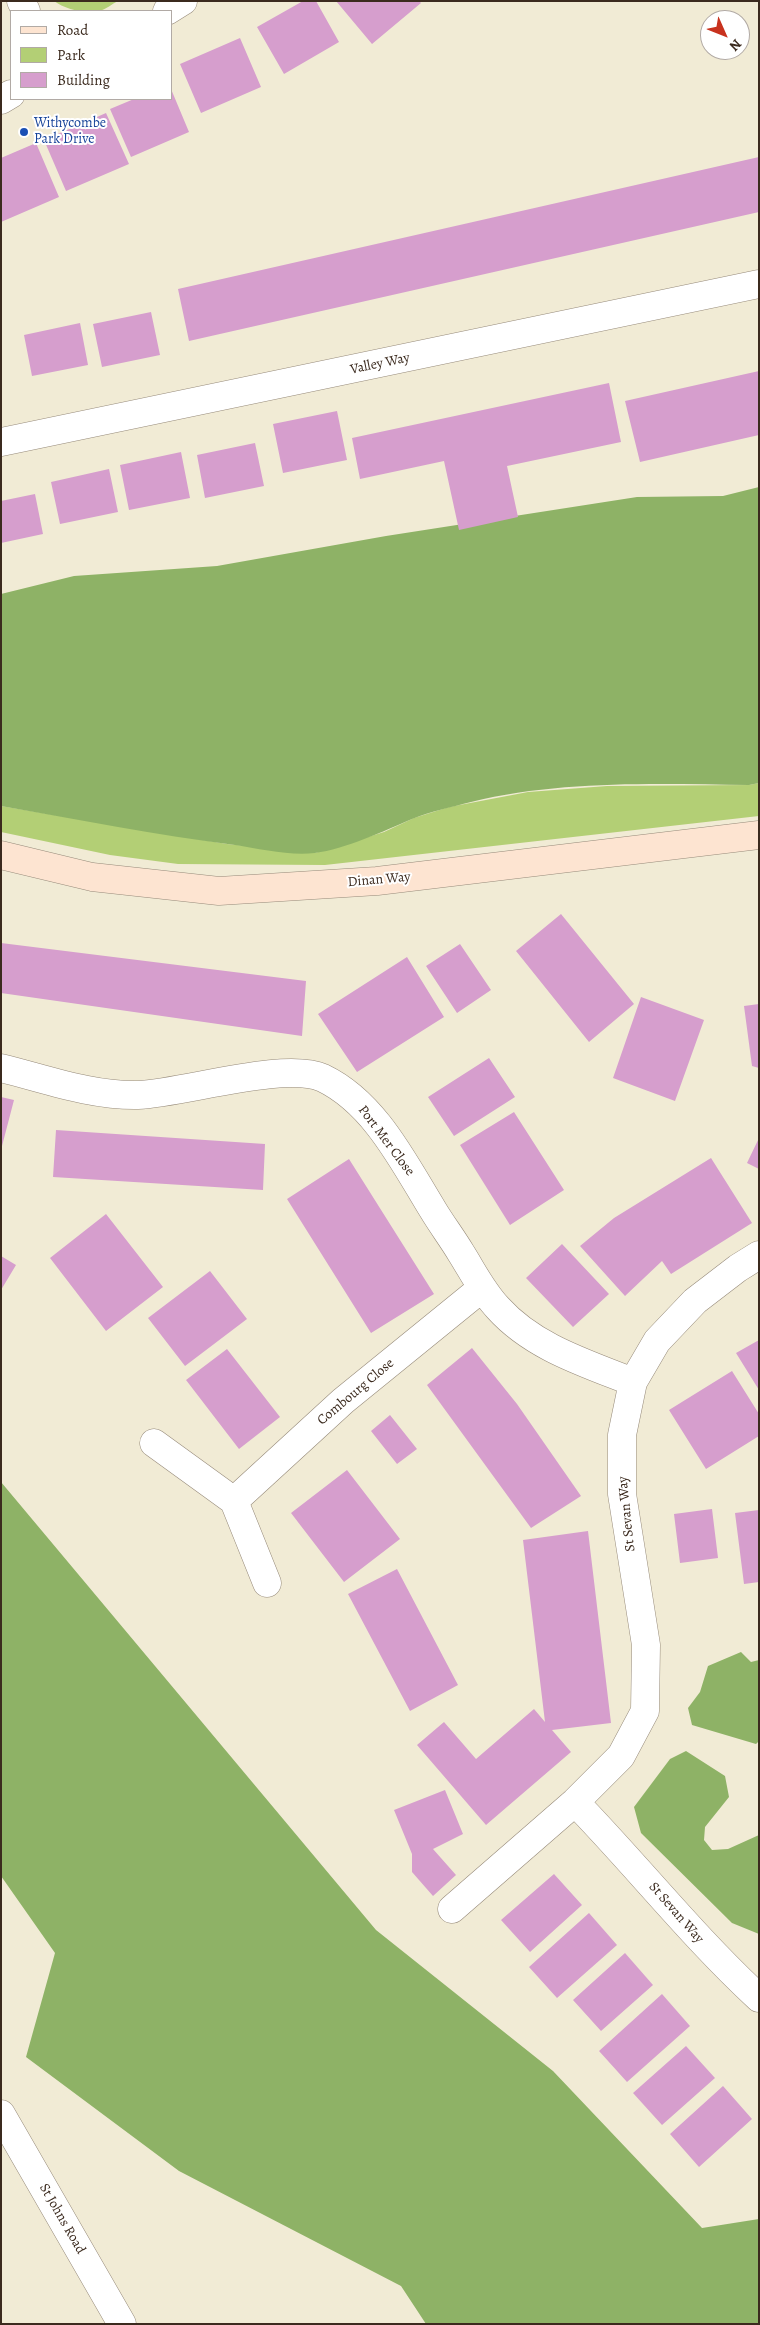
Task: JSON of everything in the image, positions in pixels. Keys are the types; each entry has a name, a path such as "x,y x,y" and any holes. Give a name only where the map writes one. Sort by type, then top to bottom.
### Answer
{"street":[{"path":"169,10 183,1"},
{"name":"Valley Way","path":"1,442 759,284"},
{"name":"Dinan Way","path":"1,855 92,877 219,891 377,881 759,835"},
{"name":"Port Mer Close","path":"1,1068 101,1093 138,1095 177,1091 265,1075 291,1073 320,1077 343,1089 371,1117 402,1159 482,1288 499,1309 534,1338 571,1358 633,1382"},
{"name":"St Sevan Way","path":"452,1909 575,1802 621,1756 645,1711 646,1645 622,1494 622,1435 633,1382 657,1340 695,1301 738,1268 759,1256"},
{"name":"Combourg Close","path":"234,1501 343,1401 482,1288"},
{"path":"154,1443 234,1501 267,1582"},
{"name":"St Sevan Way","path":"575,1802 612,1840 716,1958 759,1998"},
{"name":"St Johns Road","path":"1,2114 122,2324"}],"green space":[{"path":"54,1 118,1 102,10 74,10"},
{"path":"759,487 759,783 749,785 609,785 539,790 505,795 434,811 351,844 327,851 305,854 275,852 176,837 1,806 1,594 74,576 217,566 386,536 637,497 723,496"},
{"path":"759,783 759,816 325,865 178,864 110,855 1,832 1,806 227,844 315,853 384,832 414,818 449,807 528,792 607,786 749,785"},
{"path":"1,1482 376,1930 553,2071 702,2228 759,2219 759,2324 426,2324 401,2286 179,2171 26,2057 55,1953 1,1876"},
{"path":"741,1652 751,1662 759,1660 759,1741 756,1744 692,1725 688,1708 700,1692 708,1666"},
{"path":"686,1751 725,1776 729,1797 705,1827 704,1840 712,1850 728,1849 759,1835 759,1934 732,1923 641,1833 634,1807 670,1759"}],"building":[{"path":"303,1 316,1 339,42 284,74 257,27"},
{"path":"336,1 419,1 421,3 372,44"},
{"path":"240,38 261,87 201,113 180,64"},
{"path":"172,91 189,132 131,157 110,109 132,100 172,100"},
{"path":"106,113 129,164 66,191 44,140"},
{"path":"36,143 59,197 1,222 1,158"},
{"path":"759,157 759,212 189,341 178,289"},
{"path":"151,312 160,355 102,367 93,324"},
{"path":"80,323 88,365 32,376 24,335"},
{"path":"759,371 759,435 640,462 625,401"},
{"path":"609,383 621,442 507,466 518,517 459,530 444,461 360,479 352,438"},
{"path":"337,411 347,460 283,473 273,424"},
{"path":"255,443 264,486 205,498 197,455"},
{"path":"181,452 190,498 129,510 120,465"},
{"path":"109,469 118,512 60,524 51,482"},
{"path":"35,494 43,534 1,543 1,501"},
{"path":"561,914 634,1004 589,1042 516,951"},
{"path":"1,943 306,981 302,1036 1,993"},
{"path":"460,944 491,990 457,1013 426,966"},
{"path":"407,957 444,1017 357,1072 318,1014"},
{"path":"641,997 704,1020 675,1101 613,1078"},
{"path":"759,1004 759,1068 752,1066 744,1006"},
{"path":"489,1058 515,1097 454,1136 428,1097"},
{"path":"1,1097 14,1100 2,1146 1,1146"},
{"path":"514,1112 564,1190 510,1225 460,1145"},
{"path":"56,1130 265,1144 263,1190 53,1177"},
{"path":"759,1138 759,1169 747,1163"},
{"path":"711,1158 752,1223 671,1274 662,1261 625,1296 580,1246 614,1218"},
{"path":"349,1159 434,1294 371,1333 287,1199"},
{"path":"106,1214 163,1287 106,1331 50,1258"},
{"path":"562,1244 609,1294 573,1327 526,1278"},
{"path":"1,1256 16,1265 1,1290"},
{"path":"210,1271 247,1319 185,1366 148,1318"},
{"path":"759,1340 759,1390 736,1353"},
{"path":"472,1348 517,1404 581,1496 531,1528 427,1385"},
{"path":"227,1349 280,1417 239,1449 186,1380"},
{"path":"732,1371 759,1414 759,1436 706,1469 669,1410"},
{"path":"390,1415 417,1449 397,1464 371,1431"},
{"path":"347,1470 400,1539 344,1582 291,1513"},
{"path":"712,1509 718,1558 680,1563 674,1514"},
{"path":"759,1510 759,1582 744,1584 735,1513"},
{"path":"588,1531 611,1723 552,1730 571,1752 486,1825 417,1745 444,1722 476,1759 534,1709 545,1722 523,1540"},
{"path":"397,1569 458,1685 410,1711 348,1594"},
{"path":"445,1790 463,1834 433,1849 456,1875 433,1896 412,1872 412,1854 394,1810"},
{"path":"554,1874 582,1905 530,1952 501,1920"},
{"path":"589,1913 617,1945 557,1998 529,1967"},
{"path":"625,1953 653,1985 601,2031 573,2000"},
{"path":"662,1994 690,2026 627,2082 599,2051"},
{"path":"686,2046 715,2078 662,2125 633,2093"},
{"path":"723,2086 752,2119 699,2167 670,2134"}],"place":[{"name":"Withycombe Park Drive","path":"24,132"}]}
